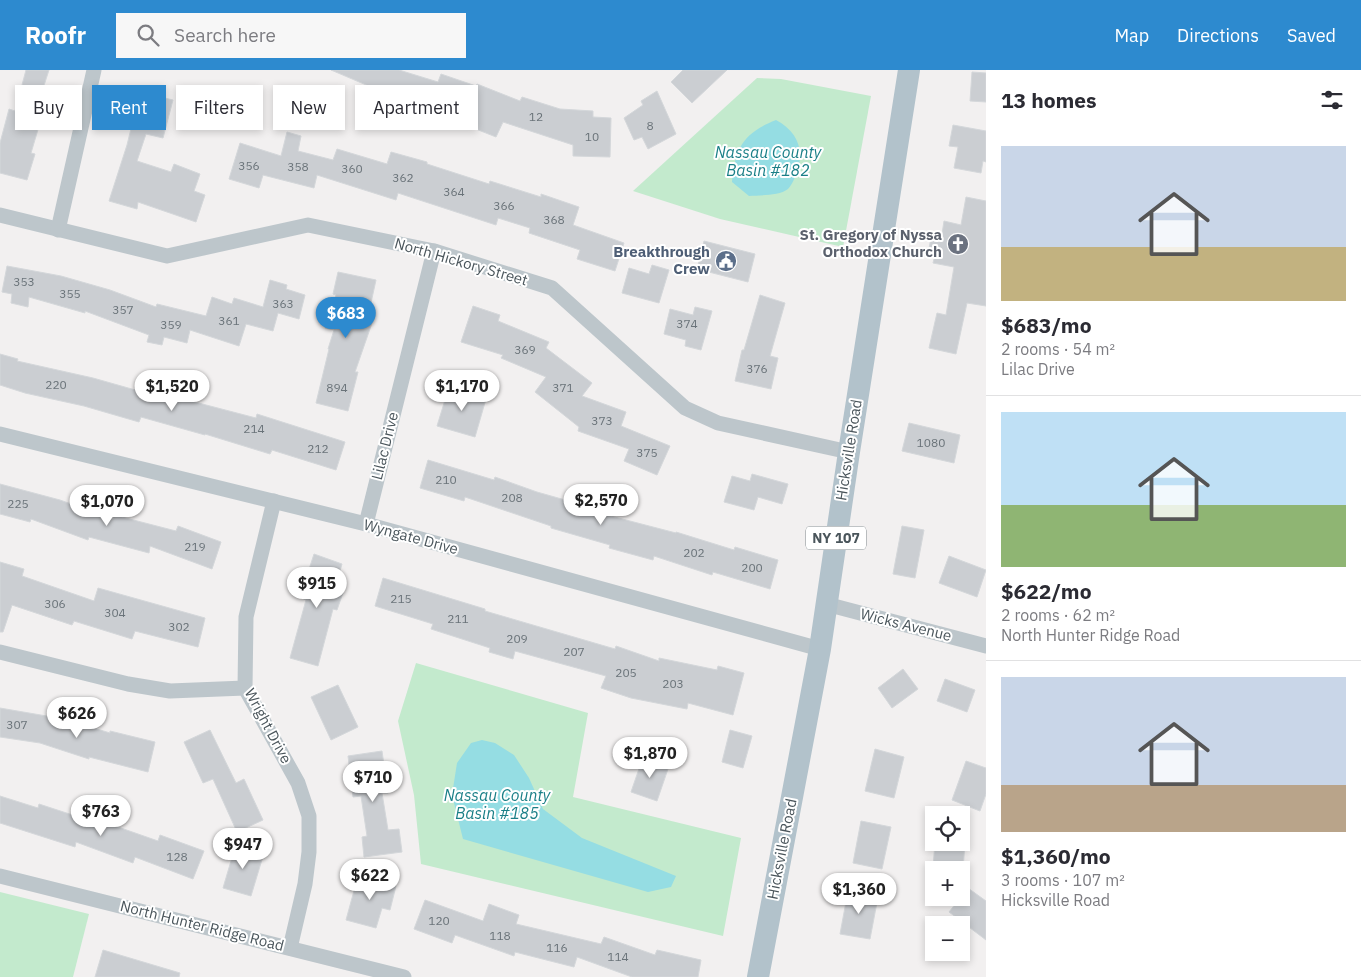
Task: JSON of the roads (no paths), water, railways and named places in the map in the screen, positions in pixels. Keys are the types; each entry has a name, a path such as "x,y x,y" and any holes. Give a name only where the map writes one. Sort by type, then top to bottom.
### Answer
{"main road":[{"name":"Hicksville Road","path":"758,977 820,649 909,70"}],"street":[{"path":"58,230 94,70"},
{"name":"North Hickory Street","path":"0,215 167,256 308,224 434,251 552,288 685,408 718,423 849,452"},
{"name":"Lilac Drive","path":"366,524 434,251"},
{"name":"Wyngate Drive","path":"0,434 366,524 820,649"},
{"name":"Wright Drive","path":"274,501 246,616 245,688 298,782 309,816 309,852 306,876 290,948"},
{"name":"Wicks Avenue","path":"826,604 986,646"},
{"path":"0,652 128,684 170,691 245,688"},
{"name":"North Hunter Ridge Road","path":"0,876 404,977"}],"water":[{"name":"Nassau County Basin #182","path":"776,120 794,135 797,142 800,156 797,172 788,189 780,193 749,196 732,182 733,170 739,151 748,136"},
{"name":"Nassau County Basin #185","path":"482,740 495,743 514,755 529,778 543,809 582,838 676,876 671,887 648,892 463,839 452,795 457,763 471,743"}],"place":[{"name":"St. Gregory of Nyssa Orthodox Church","path":"958,244"},
{"name":"Breakthrough Crew","path":"726,261"}]}
